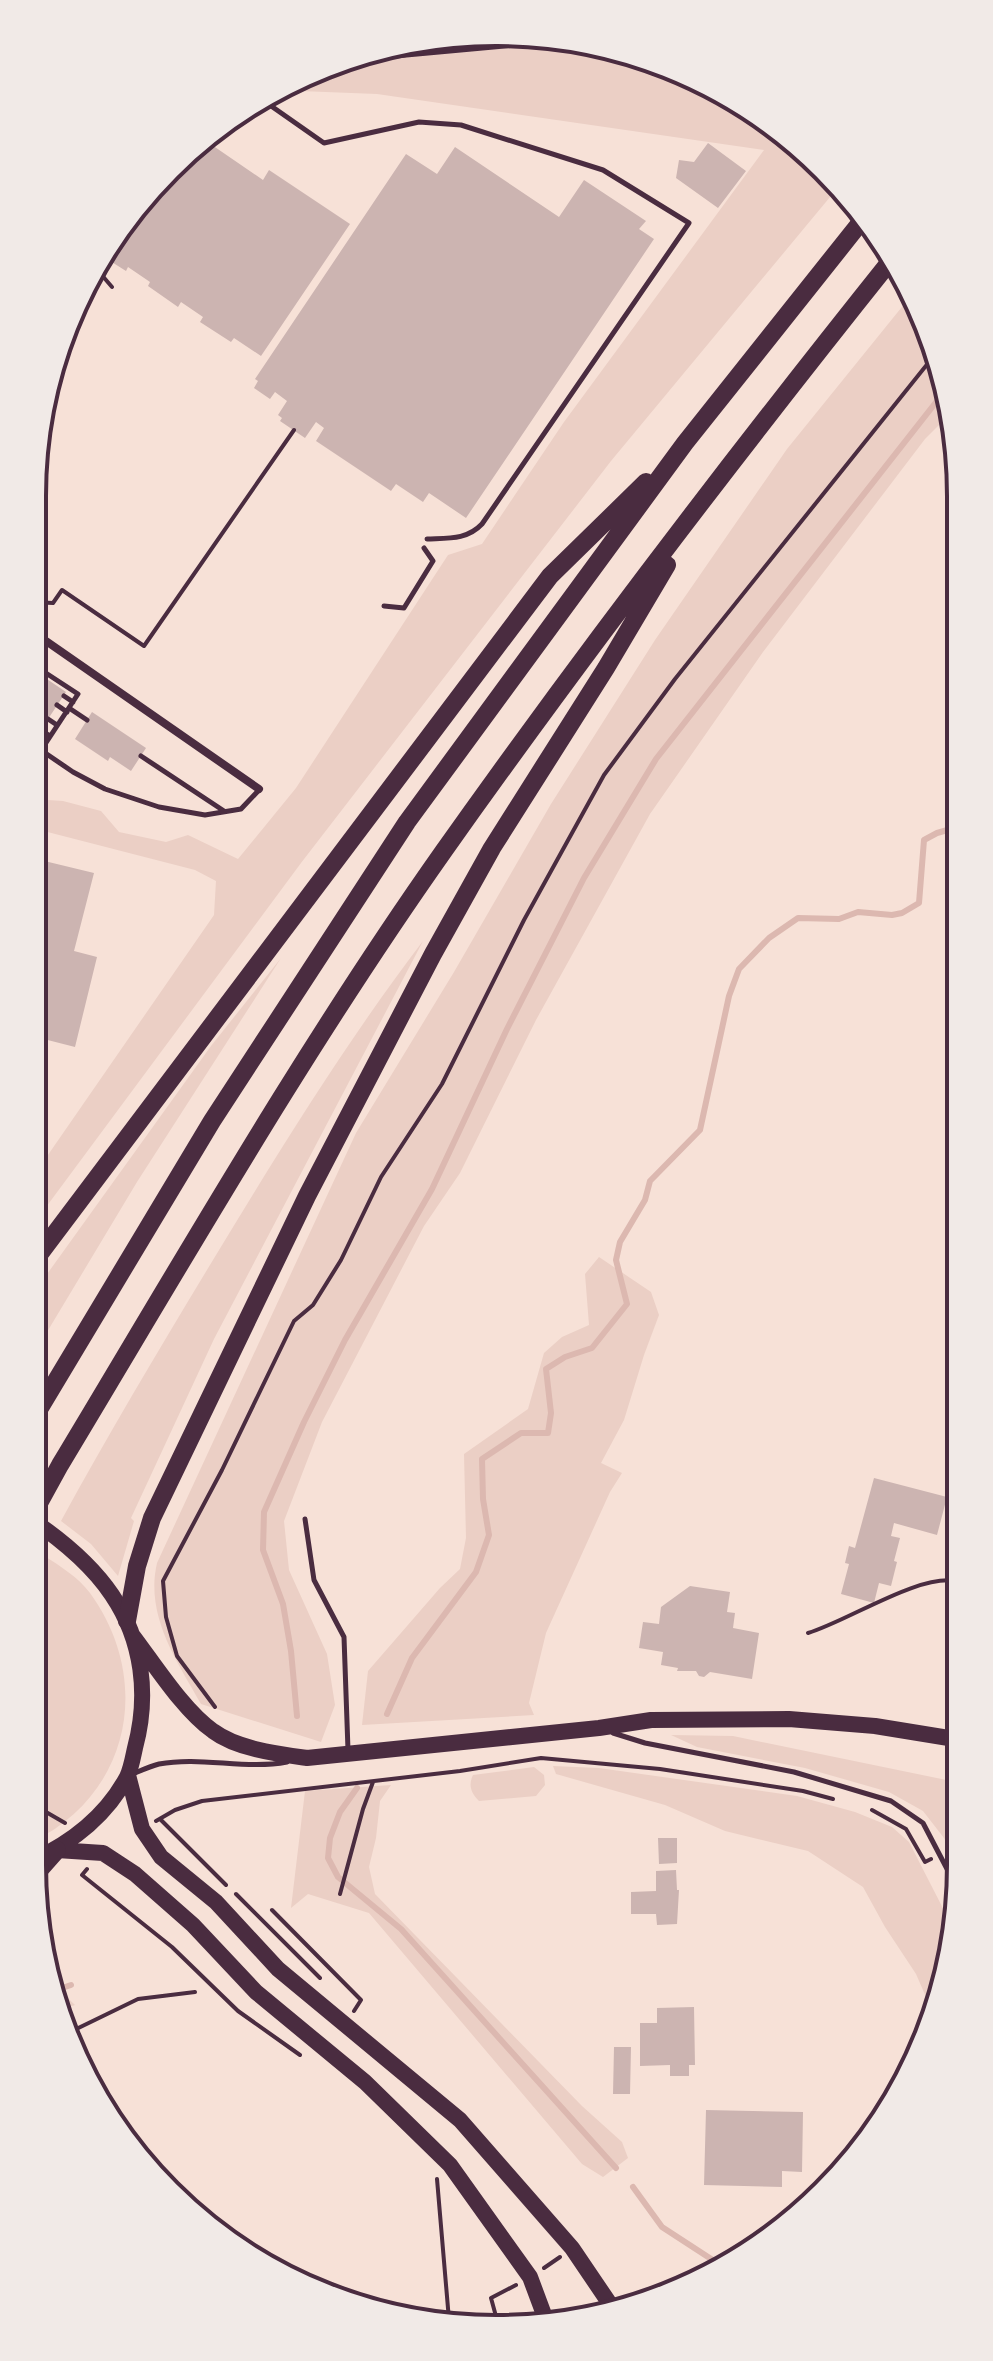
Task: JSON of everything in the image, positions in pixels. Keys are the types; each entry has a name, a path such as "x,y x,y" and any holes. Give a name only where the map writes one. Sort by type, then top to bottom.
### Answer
{"highway":[{"path":"46,1398 212,1121 407,822 685,443 857,227"},
{"path":"46,1492 252,1146 442,854 719,476 885,268"},
{"path":"46,1245 550,576 685,443"},
{"path":"46,1862 101,1813 128,1775 141,1727 143,1690 130,1629 137,1566 152,1518 307,1196 492,848 606,668 719,476"},
{"path":"46,1529 65,1543 101,1580 130,1629 184,1702 213,1732 267,1753 307,1758 348,1755 651,1720 789,1719 875,1726 947,1738"},
{"path":"128,1775 142,1829 161,1857 216,1902 278,1969 460,2120 572,2248 608,2301"},
{"path":"46,1855 57,1850 103,1853 135,1874 193,1925 256,1992 365,2082 450,2165 530,2277 543,2312"}],"street":[{"path":"46,641 259,789"}],"lane":[{"path":"271,106 324,143 419,122 461,125 603,170 689,223 482,524 474,532 461,537 427,539"},
{"path":"384,606 404,608 433,561 424,548"},
{"path":"46,673 78,694 46,742"},
{"path":"64,696 70,707 87,720"},
{"path":"57,705 70,707"},
{"path":"48,719 57,725"},
{"path":"46,733 50,736"},
{"path":"46,753 84,778 132,798 159,807 205,815 241,809 259,789"},
{"path":"141,756 225,812"},
{"path":"305,1519 314,1580 344,1637 348,1755"},
{"path":"599,1728 645,1743 794,1772 891,1801 923,1823 947,1868"},
{"path":"128,1775 159,1764 269,1765 307,1758"}],"path":[{"path":"407,55 506,46"},
{"path":"103,277 112,287"},
{"path":"220,1713 177,1656 166,1617 163,1581 222,1470 294,1321 313,1305 341,1260 381,1177 442,1084 524,920 604,775 675,679 927,364"},
{"path":"46,603 53,603 62,590 144,646 294,430"},
{"path":"808,1633 917,1585 947,1579"},
{"path":"142,1829 202,1801 541,1758 660,1769 803,1791 844,1802"},
{"path":"340,1894 374,1780"},
{"path":"865,1808 906,1829 925,1862 947,1853"},
{"path":"160,1819 295,1951"},
{"path":"103,1853 82,1875 172,1947 238,2011 309,2061"},
{"path":"272,1910 361,2000 352,2013"},
{"path":"77,2029 138,1999 195,1992"},
{"path":"436,2167 448,2312"},
{"path":"496,2315 491,2298 530,2277 572,2248"}],"shaded area":[{"path":"526,47 584,55 613,61 669,80 722,106 771,139 831,195 611,461 301,863 46,1207 46,1158 214,915 216,881 195,870 46,832 46,800 101,811 119,832 166,842 188,835 238,859 296,788 448,555 482,544 564,422 764,150 377,94 300,91 380,61 438,50"},
{"path":"904,304 932,380 940,424 925,439 763,652 650,814 536,1020 460,1173 424,1226 322,1422 284,1521 289,1570 327,1654 335,1705 321,1742 201,1704 173,1654 159,1619 154,1582 157,1563 356,1133 551,804 655,640 787,449"},
{"path":"423,941 214,1339 131,1518 134,1521 118,1576 91,1544 61,1521 155,1357 288,1138 367,1018"},
{"path":"281,958 137,1182 46,1334 46,1276 211,1046"},
{"path":"599,1257 651,1292 659,1315 624,1420 601,1463 622,1473 610,1492 546,1633 529,1703 534,1715 362,1725 368,1671 460,1569 466,1538 464,1454 528,1409 544,1353 562,1337 589,1325 585,1274"},
{"path":"46,1557 85,1587 110,1627 121,1662 125,1697 122,1732 110,1765 92,1795 66,1821 46,1833"},
{"path":"671,1735 733,1736 947,1780 947,1844 923,1811 889,1792 805,1768 697,1747"},
{"path":"553,1766 599,1768 797,1796 855,1812 892,1827 909,1842 944,1911 932,1981 926,1997 916,1974 863,1887 808,1851 725,1831 665,1805 556,1774"},
{"path":"534,1767 544,1775 545,1785 536,1796 479,1801 472,1792 473,1775"},
{"path":"391,1785 380,1801 369,1867 375,1894 582,2106 622,2142 628,2158 603,2177 582,2164 369,1913 308,1894 291,1908 305,1791"}],"building":[{"path":"708,143 746,171 718,208 676,178 679,160 694,162"},
{"path":"213,146 263,180 269,170 350,224 261,356 234,338 231,342 200,322 203,317 181,302 178,307 128,267 126,271 112,262 122,246 158,199"},
{"path":"455,147 559,217 584,180 646,221 639,229 654,239 466,518 429,493 423,502 396,484 391,491 316,441 324,428 316,422 305,438 280,421 282,418 278,415 287,401 275,392 270,399 254,388 258,381 255,379 406,154 437,174"},
{"path":"46,678 66,692 46,722"},
{"path":"92,712 146,748 131,771 110,757 108,761 75,739"},
{"path":"46,861 94,873 74,951 97,957 75,1047 46,1040"},
{"path":"874,1478 947,1497 937,1535 894,1523 891,1536 900,1538 891,1586 879,1583 874,1603 841,1594 849,1564 845,1563 849,1546 855,1548"},
{"path":"690,1586 730,1592 727,1612 735,1613 733,1628 759,1633 752,1679 710,1672 704,1677 696,1671 677,1671 678,1668 661,1665 663,1652 639,1648 643,1622 659,1624 661,1607"},
{"path":"658,1838 677,1838 677,1863 659,1864"},
{"path":"676,1870 679,1890 677,1924 657,1925 656,1914 631,1914 631,1892 656,1891 656,1871"},
{"path":"694,2007 695,2065 689,2065 689,2076 670,2076 670,2065 640,2066 640,2023 657,2023 657,2008"},
{"path":"614,2047 631,2047 630,2094 613,2094"},
{"path":"706,2110 803,2112 802,2172 782,2171 782,2187 704,2185"}],"waterway":[{"path":"297,1716 283,1604 263,1550 264,1512 304,1422 345,1340 432,1189 507,1029 584,878 656,759 936,402"},
{"path":"387,1714 412,1658 476,1572 489,1535 483,1499 482,1459 521,1433 548,1433 551,1413 546,1369 565,1357 592,1348 627,1304 616,1260 620,1242 645,1200 650,1181 700,1130 729,996 739,969 769,938 798,918 839,919 858,912 892,915 919,903 924,840 947,830"},
{"path":"357,1788 340,1812 330,1838 328,1858 338,1877 401,1929 616,2168"},
{"path":"63,1988 71,1985"},
{"path":"633,2187 662,2227 713,2260"}]}
